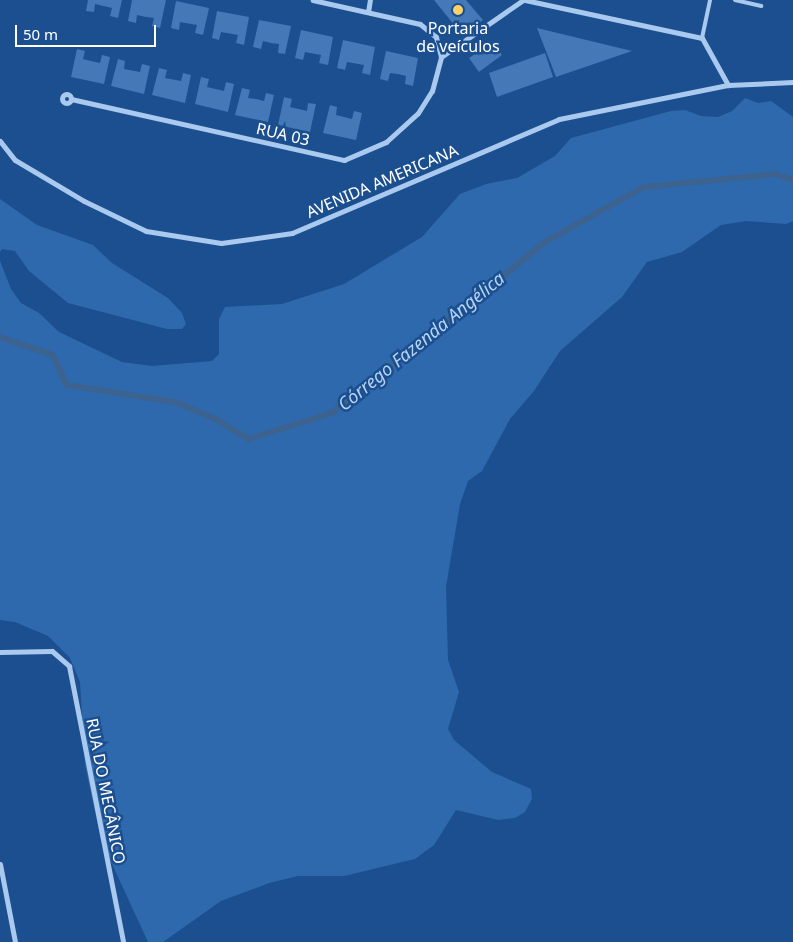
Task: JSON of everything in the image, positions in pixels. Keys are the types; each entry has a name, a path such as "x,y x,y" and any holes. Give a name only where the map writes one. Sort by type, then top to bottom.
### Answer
{"street":[{"path":"312,0 420,24 436,38 441,58 524,0 702,38 728,85"},
{"path":"368,12 370,0"},
{"name":"RUA 03","path":"71,99 344,160 386,142 418,113 432,91 441,58"},
{"name":"AVENIDA AMERICANA","path":"0,141 15,160 84,201 146,231 222,243 292,233 559,119 728,85 793,82"},
{"name":"RUA DO MECÂNICO","path":"0,652 52,651 69,666 123,942"},
{"path":"0,864 15,942"}],"lane":[{"path":"702,38 710,0"},
{"path":"734,0 761,6"}],"shaded area":[{"path":"745,98 758,103 771,101 793,117 793,221 786,224 746,221 721,225 682,252 647,262 622,297 560,351 534,391 510,419 482,471 468,481 460,504 446,587 448,660 459,692 448,729 454,740 492,772 531,789 532,799 525,812 515,818 498,820 456,810 434,845 415,859 344,876 298,876 269,883 221,901 163,942 148,942 101,840 85,765 80,682 70,658 48,636 15,622 0,620 0,261 11,289 21,303 39,313 59,332 122,362 152,366 212,361 219,354 219,319 225,307 282,304 344,284 422,237 460,194 486,184 517,178 555,156 571,138 671,111 685,110 701,116 718,117 732,111"},
{"path":"0,199 37,225 93,245 112,263 168,298 182,313 186,324 182,329 167,329 68,303 29,271 15,251 2,249 0,252"}],"building":[{"path":"88,0 122,0 118,18 110,16 112,8 95,4 94,12 86,11"},
{"path":"132,0 166,0 160,28 152,26 154,18 137,15 136,23 128,21"},
{"name":"Portaria de veículos","path":"434,0 466,0 483,20 463,36"},
{"path":"176,1 209,8 203,35 195,33 197,25 180,22 179,30 171,28"},
{"path":"217,11 249,17 244,45 236,43 238,35 221,32 219,40 212,38"},
{"path":"259,20 291,26 285,54 278,53 279,44 263,41 261,49 253,47"},
{"path":"537,28 632,51 556,77"},
{"path":"301,30 333,37 328,65 319,63 321,55 305,52 303,60 295,58"},
{"path":"343,40 375,47 370,75 362,73 364,65 347,62 345,70 337,68"},
{"path":"492,42 502,55 479,72 469,58"},
{"path":"77,49 85,51 83,59 91,61 100,63 102,55 110,57 104,84 71,77"},
{"path":"386,51 418,58 413,86 405,84 406,76 398,74 390,73 388,81 380,79"},
{"path":"545,53 553,77 497,97 489,73"},
{"path":"118,59 125,61 124,69 140,72 142,64 150,66 144,94 111,86"},
{"path":"159,68 167,70 165,78 181,81 183,73 191,75 185,103 152,95"},
{"path":"201,77 209,79 207,87 224,91 226,82 234,84 228,112 195,104"},
{"path":"242,88 250,90 248,98 264,101 266,93 274,95 268,122 235,115"},
{"path":"284,97 292,99 290,107 307,111 308,103 316,104 310,132 278,125"},
{"path":"330,105 337,107 336,115 352,119 354,111 362,113 356,140 323,133"}],"waterway":[{"name":"Córrego Fazenda Angélica","path":"0,337 53,355 67,385 176,402 212,417 249,439 332,413 547,241 644,187 776,174 793,180"}],"place":[{"name":"Portaria de veículos","path":"458,10"}]}
